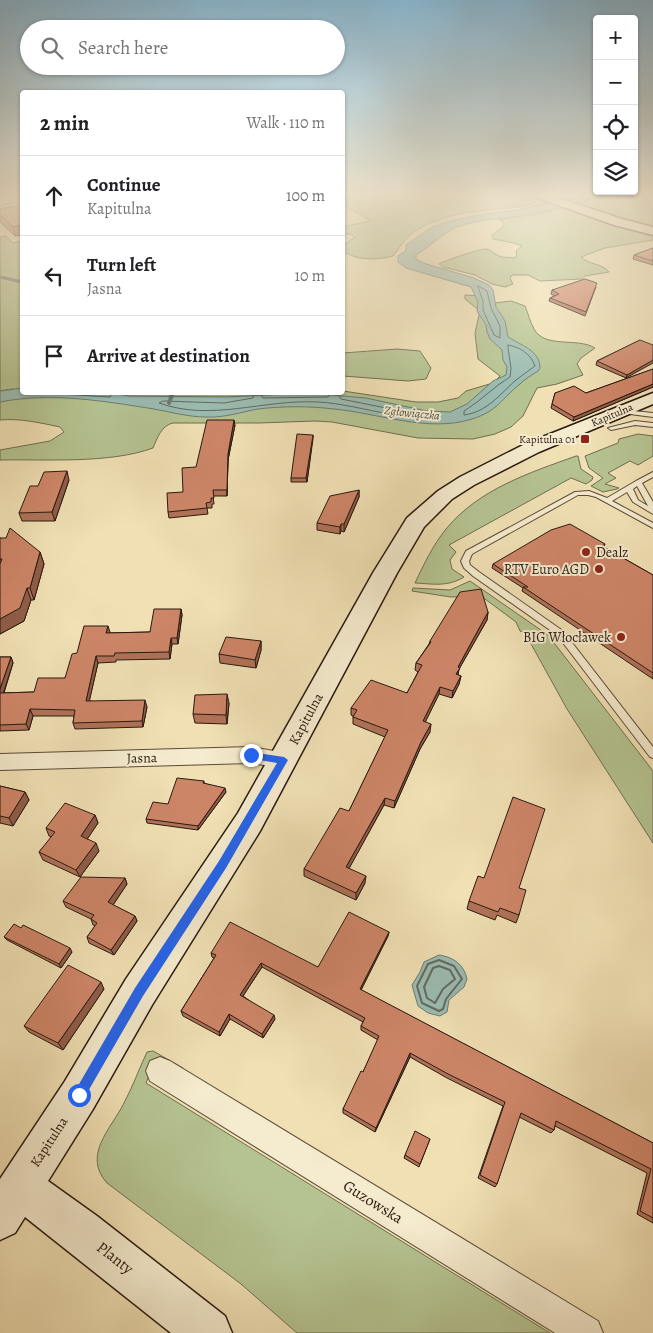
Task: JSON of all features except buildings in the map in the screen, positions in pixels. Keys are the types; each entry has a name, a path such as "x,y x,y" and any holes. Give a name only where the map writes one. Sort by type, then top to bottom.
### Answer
{"street":[{"name":"Kapitulna","path":"10,1203 79,1095 139,992 245,829 415,523 445,495 489,470 541,456 615,420 652,412"},
{"name":"Jasna","path":"0,762 251,755 284,760"},
{"name":"Guzowska","path":"160,1071 586,1333"},
{"name":"Planty","path":"10,1203 81,1232 208,1333"}],"lane":[{"path":"607,501 653,474"},
{"path":"638,482 653,508"},
{"path":"629,488 635,501 653,512"},
{"path":"653,526 589,493 574,494 469,553 465,561 467,566 476,574 560,633 653,754"}],"green space":[{"path":"0,258 20,258 20,395 345,395 345,391 416,402 438,402 458,398 466,391 493,383 500,376 478,359 475,333 480,311 465,299 465,295 480,296 495,303 511,301 525,306 534,329 539,335 553,341 579,343 595,348 581,358 577,364 583,375 557,384 537,388 523,416 511,427 495,434 473,439 418,438 332,422 315,421 173,423 163,429 153,448 136,453 97,459 0,460 0,450 50,441 64,432 60,427 38,422 0,420 0,395 13,389 0,391"},
{"path":"452,258 582,258 603,267 609,272 585,276 582,279 540,281 528,275 512,275 510,278 513,284 505,287 492,284 475,275 443,267 439,264"},
{"path":"397,349 420,351 431,368 426,379 408,381 345,376 345,353"},
{"path":"638,434 653,436 653,456 638,465 630,461 608,473 616,478 605,484 619,488 617,489 603,492 591,486 603,478 589,468 585,456 618,443 619,439"},
{"path":"578,456 581,469 593,477 592,480 586,484 571,478 449,545 456,552 450,560 452,569 464,577 446,584 415,583 441,535 459,515 474,503 489,493 523,476"},
{"path":"470,581 548,635 653,771 653,843 567,709 525,633 520,631 516,622 481,596 451,597 412,591 413,588 450,590"},
{"path":"153,1051 183,1068 182,1071 156,1059 146,1083 550,1333 297,1333 241,1284 107,1183 100,1173 97,1162 101,1142 119,1113 147,1052"}],"water":[{"name":"Zgłowiączka","path":"398,258 416,258 423,263 474,278 489,285 493,290 496,307 505,321 508,337 533,352 539,362 540,368 538,371 522,382 494,408 481,416 455,423 438,424 403,421 325,408 277,407 219,417 199,417 116,403 77,399 39,398 0,402 0,391 20,388 20,395 226,397 332,395 366,398 427,411 450,412 467,404 493,381 506,375 507,367 503,360 502,350 490,339 486,325 477,311 478,302 471,287 406,268 398,262"},
{"path":"439,955 449,957 461,965 467,979 464,987 449,1000 447,1012 440,1016 428,1013 418,1006 412,985 424,962"}],"waterway":[{"path":"0,277 20,282"},
{"path":"169,403 172,395"}],"place":[{"name":"Kapitulna 01","path":"585,439"},
{"name":"Dealz","path":"586,552"},
{"name":"RTV Euro AGD","path":"599,569"},
{"name":"BIG Włocławek","path":"621,637"}],"route":[{"path":"79,1095 139,992 222,865 261,802 284,760 251,755"}]}
